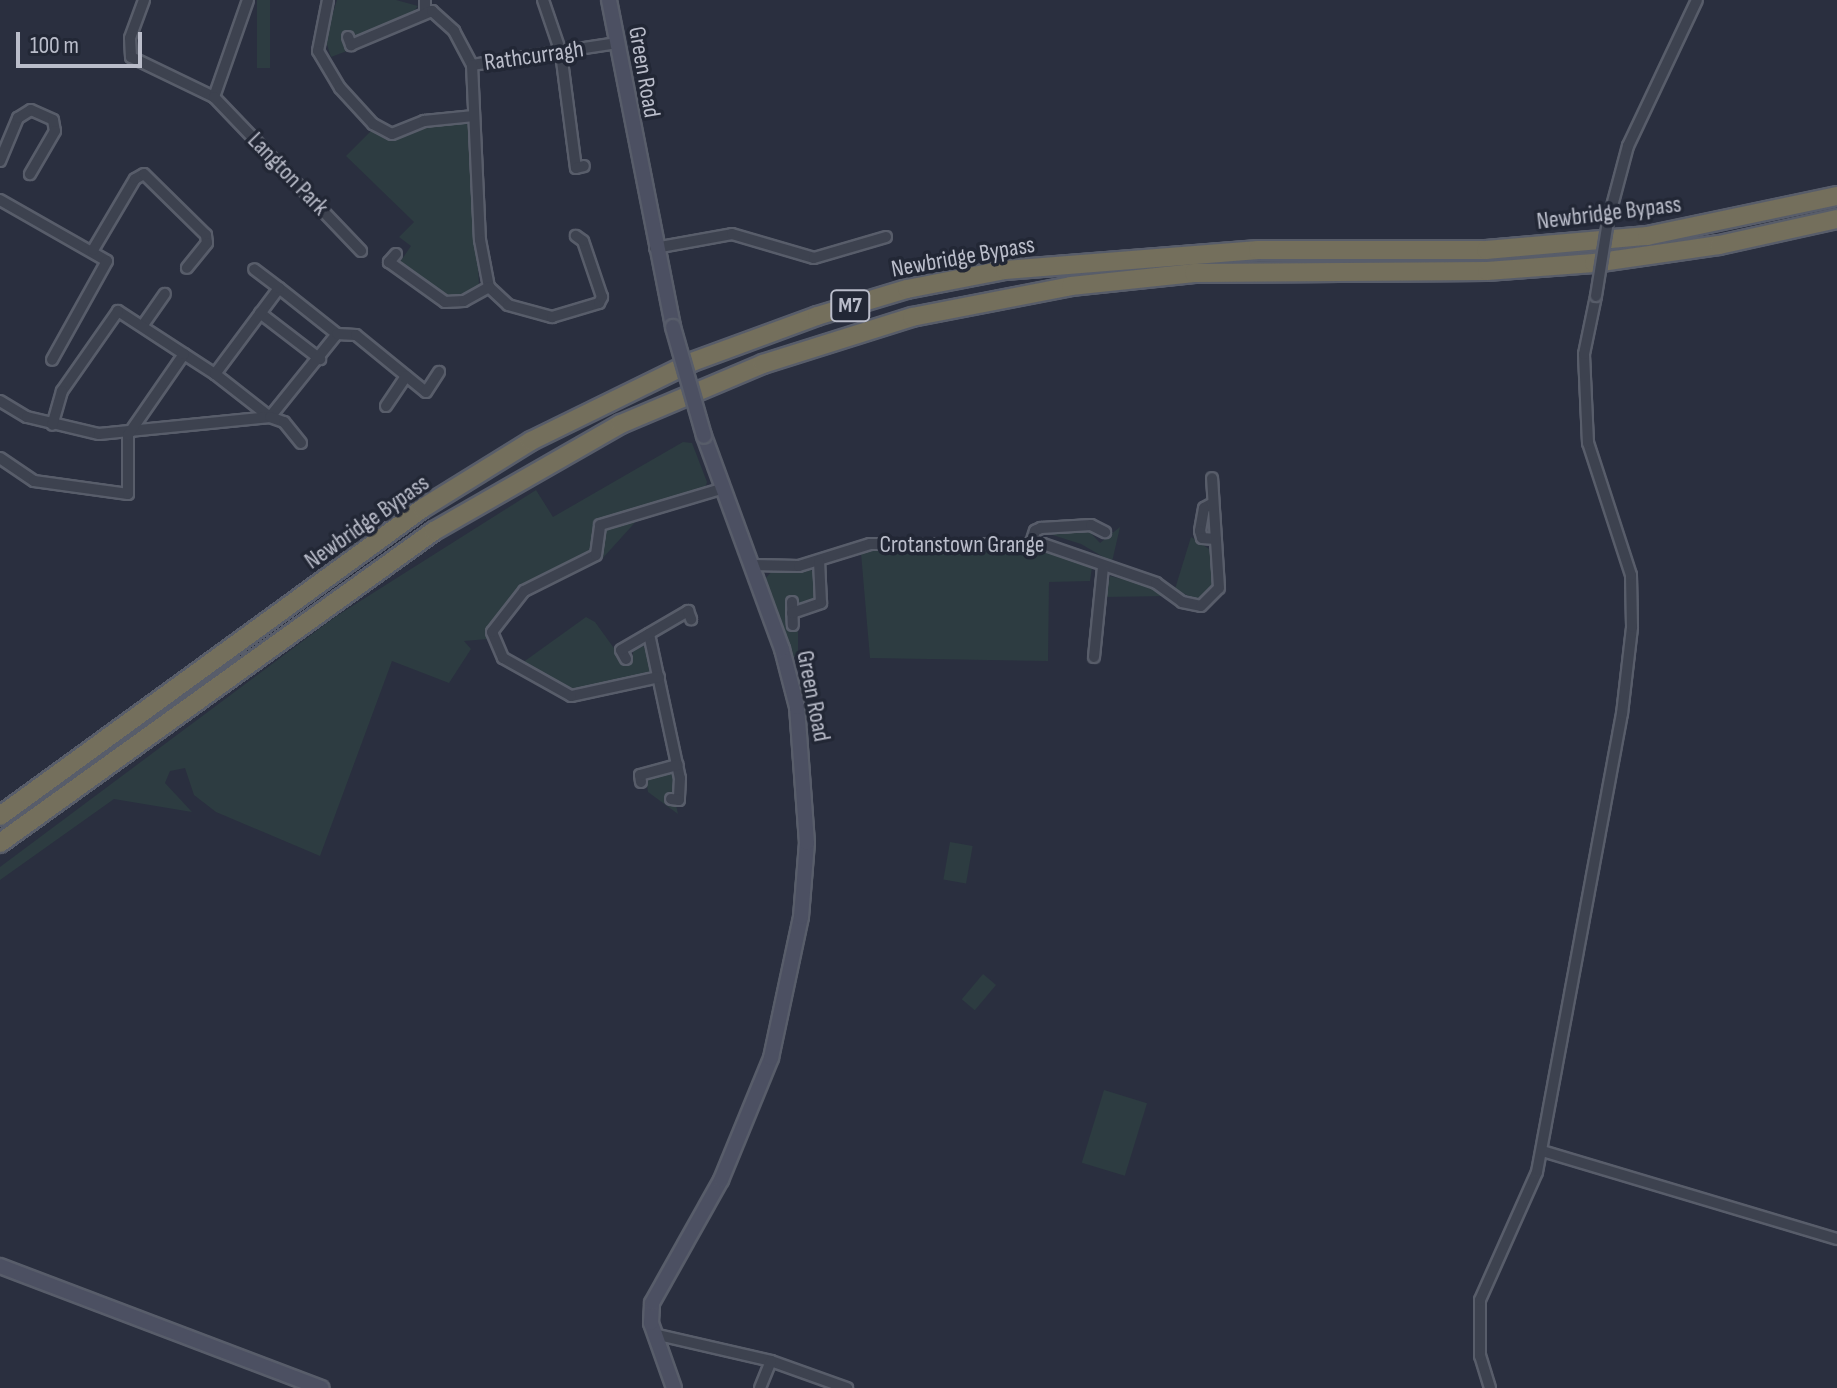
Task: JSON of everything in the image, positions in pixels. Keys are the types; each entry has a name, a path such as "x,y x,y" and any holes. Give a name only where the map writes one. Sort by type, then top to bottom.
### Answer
{"highway":[{"name":"Newbridge Bypass","path":"0,816 423,508 531,441 692,362 817,316 907,289 1005,270 1258,250 1486,250 1647,236 1837,196"},
{"name":"Newbridge Bypass","path":"0,845 488,497 621,424 787,355 912,317 1086,284 1194,273 1487,271 1594,263 1719,245 1837,219"}],"street":[{"name":"Langton Park","path":"144,0 130,38 131,57 214,97 361,251"},
{"path":"214,97 248,0"},
{"path":"328,0 318,51 340,88 373,124 392,134 424,121 474,116"},
{"path":"348,37 351,45 380,36 425,12 425,0"},
{"path":"543,0 561,53 577,168"},
{"name":"Green Road","path":"609,0 655,248 673,327 704,436 753,565 797,707 807,843 801,917 771,1058 721,1180 659,1285 652,1303 654,1334 674,1388"},
{"path":"1490,1388 1480,1356 1480,1300 1520,1215 1542,1151 1622,714 1632,627 1631,575 1588,443 1584,354 1608,221 1628,146 1697,0"},
{"name":"Rathcurragh","path":"425,12 443,18 472,65 617,43"},
{"path":"472,65 474,116 481,167 480,240 489,287 508,305 552,317 599,303 602,297 583,241 576,236"},
{"path":"0,161 18,118 31,110 53,120 55,131 30,174"},
{"path":"93,250 135,179 144,174 206,235 207,243 187,268"},
{"path":"0,200 93,250 107,261 52,360"},
{"path":"655,248 732,234 814,263 886,237"},
{"path":"396,254 389,262 445,302 464,301 489,287"},
{"path":"254,269 337,334 356,335 426,392 439,372"},
{"path":"215,374 279,288"},
{"path":"143,325 165,294"},
{"path":"52,425 62,391 118,311 215,374 270,417 284,422 301,443"},
{"path":"260,313 320,359"},
{"path":"0,401 52,425 128,435 270,417 320,359 337,334"},
{"path":"0,458 34,481 128,494 128,435 184,354"},
{"path":"386,406 406,376"},
{"name":"Crotanstown Grange","path":"753,565 819,561 870,544 1031,543 1060,546 1103,567 1156,583 1182,602 1201,606 1219,588 1216,539 1202,538 1200,531 1205,505 1213,503 1212,478"},
{"path":"659,677 571,696 503,658 492,632 524,591 596,555 600,525 724,488"},
{"path":"1031,543 1041,528 1091,525 1105,532"},
{"path":"793,625 792,607 815,609 821,603 819,561"},
{"path":"1094,657 1103,567"},
{"path":"626,659 621,650 688,611 691,619"},
{"path":"649,634 678,765 679,800 671,799"},
{"path":"641,782 640,775 678,765"},
{"path":"1542,1151 1570,1155 1837,1239"},
{"path":"0,1266 322,1388"},
{"path":"654,1334 771,1361 847,1388"},
{"path":"760,1388 771,1361"}],"shaded area":[{"path":"257,0 270,0 270,68 257,68"},
{"path":"337,0 396,0 418,6 409,17 358,37 351,30 341,33 347,51 331,57 325,38"},
{"path":"464,121 472,130 479,285 460,296 444,296 400,262 411,246 399,237 414,222 346,156 373,129 377,133"},
{"path":"683,442 692,443 707,482 704,492 595,523 593,551 521,588 488,630 488,639 464,641 471,649 449,683 392,661 320,856 216,812 194,795 185,768 170,771 165,783 192,812 114,799 0,880 0,867 335,617 536,490 553,517"},
{"path":"640,517 602,559 602,529"},
{"path":"1120,527 1112,562 1081,544 1043,532 1087,529 1100,543"},
{"path":"1191,537 1212,551 1213,586 1196,600 1175,589"},
{"path":"900,546 1047,549 1092,567 1090,581 1049,582 1048,661 870,658 861,553"},
{"path":"810,569 817,576 817,600 800,608 797,601 790,601 790,628 798,629 798,656 792,658 765,579 773,570"},
{"path":"1110,576 1155,587 1167,596 1106,597"},
{"path":"586,617 595,622 624,662 632,658 634,647 646,646 651,671 575,693 522,663"},
{"path":"669,771 675,774 675,792 668,794 667,802 676,805 678,814 648,792 646,780"},
{"path":"950,842 973,846 966,883 943,879"},
{"path":"983,974 996,985 975,1010 962,999"},
{"path":"1104,1090 1147,1103 1125,1176 1082,1163"}]}
